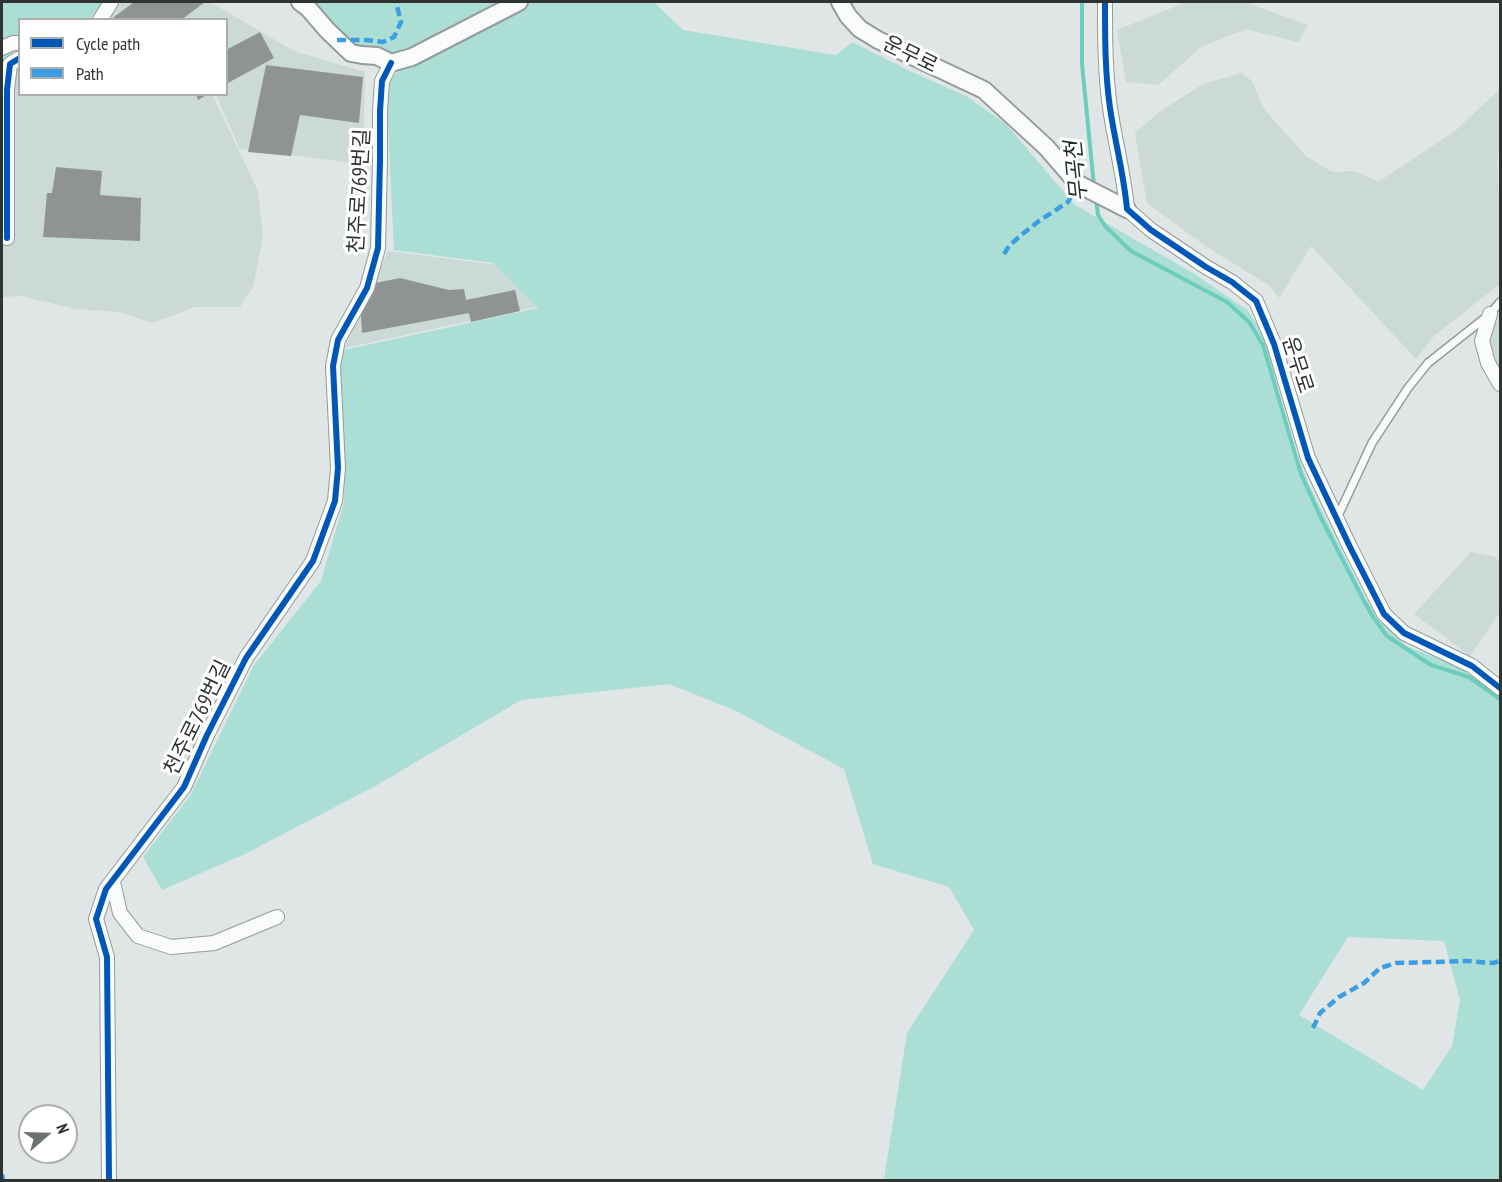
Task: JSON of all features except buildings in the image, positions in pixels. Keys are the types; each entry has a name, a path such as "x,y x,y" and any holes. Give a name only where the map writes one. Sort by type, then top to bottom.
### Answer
{"street":[{"path":"101,18 111,2"},
{"path":"300,2 351,53 377,56 391,63 412,57 519,2"},
{"name":"운무로","path":"840,2 848,16 860,29 878,40 984,90 1046,147 1078,184 1127,209 1151,230 1232,282 1256,301 1274,344 1308,458 1384,614 1404,633 1472,666 1500,688"},
{"path":"1105,2 1110,106 1127,209"},
{"path":"2,48 18,43"},
{"path":"7,238 7,90 10,64 18,59"},
{"name":"천주로769번길","path":"109,1180 106,957 96,919 106,889 184,787 246,658 313,561 335,501 338,468 333,366 338,340 367,288 378,248 382,81 391,63"},
{"path":"1490,314 1482,341 1488,363 1500,384"},
{"path":"113,882 120,913 138,936 171,947 214,943 277,917"}],"lane":[{"path":"1337,519 1372,443 1408,388 1428,363 1490,314 1500,302"}],"shaded area":[{"path":"113,2 210,2 294,51 365,72 363,164 240,149 216,96 228,96 228,18 102,18"},
{"path":"1187,2 1250,2 1252,5 1308,25 1298,42 1246,29 1201,47 1158,85 1126,82 1117,30"},
{"path":"18,61 18,96 213,96 258,191 263,238 253,287 240,307 195,307 152,323 120,312 76,309 20,296 2,297 2,192 7,90"},
{"path":"1241,73 1252,81 1264,109 1306,156 1332,172 1355,171 1378,182 1455,131 1500,89 1500,139 1497,164 1500,210 1500,284 1434,336 1416,359 1311,246 1279,298 1270,286 1207,247 1147,203 1135,133 1159,112 1203,84"},
{"path":"388,251 497,265 540,306 345,348"},
{"path":"1500,313 1500,376 1484,343 1491,318"},
{"path":"1471,552 1496,557 1500,564 1500,612 1470,656 1414,614"}],"green space":[{"path":"2,2 103,2 91,18 18,18 18,41 13,43 2,192"},
{"path":"310,2 507,2 399,54 365,52 359,49"},
{"path":"530,2 654,2 683,30 836,55 852,42 966,96 1006,124 1075,205 1193,273 1247,310 1265,335 1288,431 1309,485 1367,601 1406,646 1454,664 1500,695 1500,1180 872,1180 884,1179 907,1033 974,930 949,887 873,864 844,769 734,710 669,684 521,700 377,785 245,854 162,890 143,857 190,796 254,665 321,581 344,502 339,351 538,308 493,263 394,250 386,84 408,64","holes":["1348,937 1444,941 1460,1000 1452,1046 1423,1090 1299,1015"]}],"waterway":[{"name":"무곡천","path":"1082,2 1082,64 1094,186"},
{"name":"무곡천","path":"1096,199 1098,215 1105,226 1131,251 1227,302 1249,322 1263,345 1301,474 1362,597 1387,636 1431,665 1469,677 1500,699"}],"marked path":[{"path":"337,40 383,42 394,37 401,22 396,2"},
{"path":"1004,254 1020,236 1068,202 1078,184"},
{"path":"1313,1028 1320,1013 1339,997 1364,983 1380,968 1396,963 1467,961 1493,963 1500,961"},
{"path":"2,1174 3,1180"}],"cycle path":[{"path":"1105,2 1108,95 1127,209 1151,230 1232,282 1256,301 1274,344 1308,458 1384,614 1404,633 1472,666 1500,688"},
{"path":"7,238 7,90 10,64 18,59"},
{"path":"109,1180 107,957 96,919 106,889 184,787 246,658 313,561 335,501 338,468 333,366 338,340 367,288 378,248 382,81 391,63"}]}
